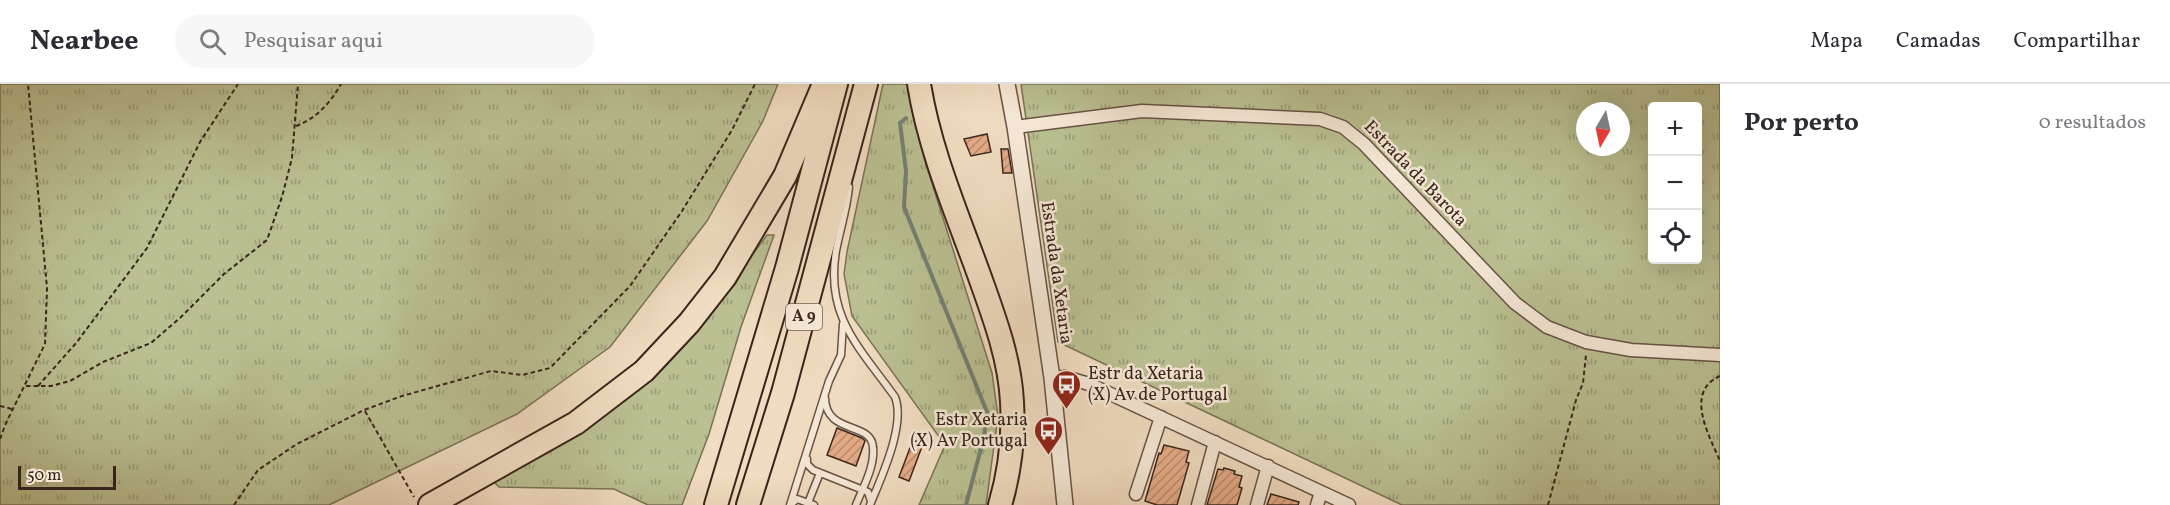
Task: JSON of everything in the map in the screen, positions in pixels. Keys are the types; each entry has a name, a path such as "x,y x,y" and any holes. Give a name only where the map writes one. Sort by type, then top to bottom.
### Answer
{"highway":[{"path":"430,505 576,423 644,371 689,323 725,277 785,176 824,84"},
{"name":"A 9","path":"716,502 787,268 836,84"},
{"name":"A 9","path":"748,505 786,383 866,84"},
{"path":"919,84 932,142 996,322 1009,373 1012,436 1008,480 1000,505"}],"street":[{"name":"Estrada da Xetaria","path":"1006,84 1015,127 1052,378 1065,505"},
{"name":"Estrada da Barota","path":"1015,127 1142,111 1320,119 1343,127 1364,144 1515,303 1548,327 1586,342 1630,350 1720,355"},
{"path":"1052,378 1065,377 1082,382 1349,505"},
{"path":"1136,494 1161,417"},
{"path":"1198,505 1215,442"},
{"path":"1257,505 1268,466"},
{"path":"1317,505 1321,492"}],"lane":[{"path":"850,172 854,127"},
{"path":"849,183 847,206 836,250 834,275 836,299 843,323 895,397 899,412 894,437 870,503"},
{"path":"790,505 831,374 841,355 843,323"},
{"path":"825,395 826,407 835,421 867,434 872,441 872,460 856,505"},
{"path":"807,455 809,468 870,494 870,503"},
{"path":"790,505 797,500 811,504 820,473"}],"path":[{"path":"0,439 45,344 47,288 28,84"},
{"path":"38,386 77,342 147,248 200,142 238,84"},
{"path":"26,386 51,386 70,381 103,362 151,344 224,274 267,240 292,158 298,84"},
{"path":"295,126 307,122 323,109 341,84"},
{"path":"234,505 258,470 297,444 364,410 402,396 491,371 522,375 550,368 630,286 688,201 732,130 755,84"},
{"path":"1548,505 1576,400 1583,383 1586,342"},
{"path":"1720,376 1705,386 1701,415 1720,461"},
{"path":"0,406 13,410"},
{"path":"364,410 418,505"}],"green space":[{"path":"0,84 778,84 763,121 707,221 610,347 517,414 329,505 0,505"},
{"path":"883,84 908,84 924,158 992,373 998,416 986,505 919,505 945,445 852,316 844,274"},
{"path":"1021,84 1720,84 1720,505 1402,505 1058,342"},
{"path":"767,235 774,235 741,327 709,434 682,505 648,505 614,489 499,487 493,481 703,322"}],"building":[{"path":"987,134 991,152 971,156 964,139"},
{"path":"1001,149 1008,149 1012,173 1003,173"},
{"path":"837,428 865,441 856,466 827,455"},
{"path":"913,440 923,444 909,481 899,477"},
{"path":"1164,445 1189,451 1186,462 1189,463 1177,505 1157,505 1145,501 1159,453 1161,454"},
{"path":"1224,468 1242,476 1239,487 1242,488 1237,505 1207,505 1218,469 1223,470"},
{"path":"1271,494 1299,502 1298,505 1267,505"}],"waterway":[{"path":"906,118 900,123 906,171 904,207 987,412 984,437 966,505"}],"place":[{"name":"Estr da Xetaria (X) Av de Portugal","path":"1067,410"},
{"name":"Estr Xetaria (X) Av Portugal","path":"1049,456"}]}
